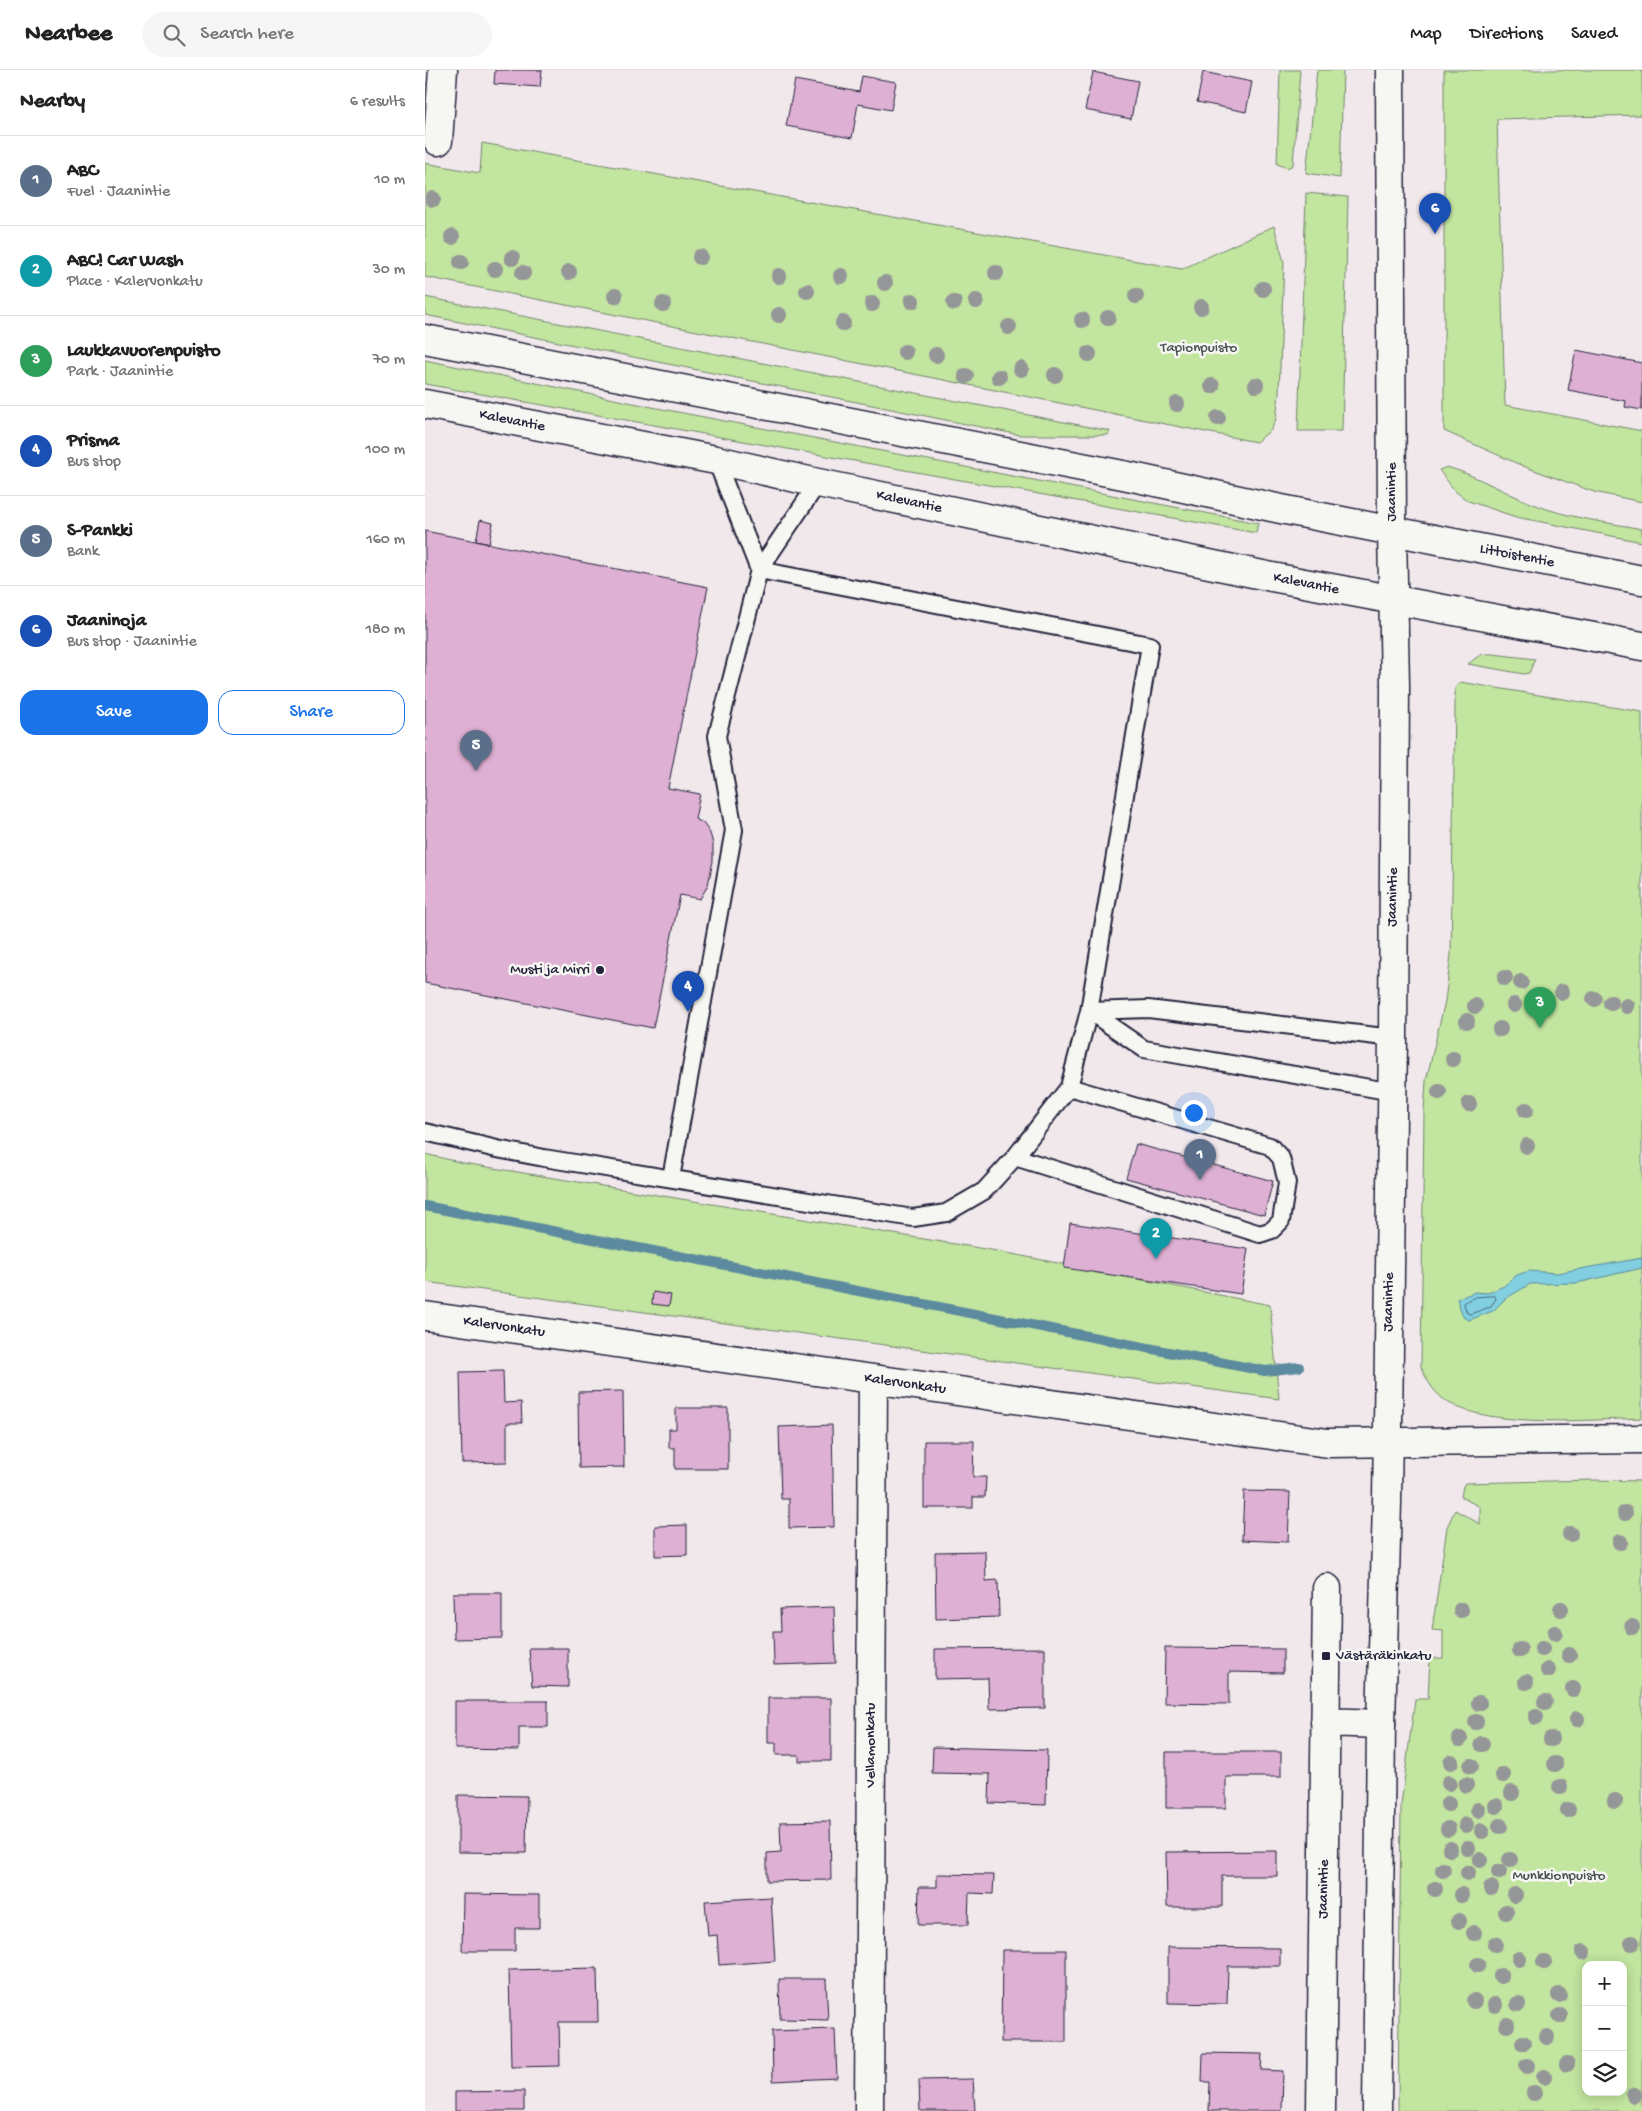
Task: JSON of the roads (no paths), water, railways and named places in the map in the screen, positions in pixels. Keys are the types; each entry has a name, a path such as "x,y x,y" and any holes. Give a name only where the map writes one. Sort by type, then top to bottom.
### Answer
{"main road":[{"path":"438,141 443,70"},
{"name":"Jaanintie","path":"1377,2111 1381,1724 1387,1529 1393,1092 1395,721 1392,530 1390,70"},
{"path":"425,339 1128,476 1281,509 1392,530"},
{"name":"Kalevantie","path":"425,404 716,460 818,484 1393,600"},
{"name":"Littoistentie","path":"1392,530 1642,580"},
{"path":"1393,600 1642,646"},
{"name":"Kalervonkatu","path":"425,1316 1328,1443 1387,1441"},
{"name":"Vellamonkatu","path":"869,2111 873,1379"},
{"path":"1387,1441 1642,1439"},
{"name":"Jaanintie","path":"1321,2111 1327,1588"},
{"path":"1325,1722 1381,1724"}],"lane":[{"path":"716,460 759,570"},
{"path":"671,1178 734,830 717,736 759,570 818,484"},
{"path":"425,1132 497,1150 913,1218 945,1212 985,1191 1015,1157 1069,1087 1089,1011 1150,645 759,570"},
{"path":"1089,1011 1148,1009 1393,1038"},
{"path":"1089,1011 1144,1048 1393,1092"},
{"path":"1015,1157 1260,1234 1272,1230 1281,1221 1287,1184 1281,1158 1270,1146 1069,1087"}],"water":[{"path":"1642,1258 1642,1268 1577,1283 1530,1284 1505,1299 1493,1311 1469,1320 1463,1317 1457,1299 1475,1292 1488,1293 1504,1286 1517,1275 1529,1271 1557,1273"}],"waterway":[{"path":"425,1206 1265,1371 1299,1367"}],"place":[{"name":"Jaaninoja","path":"1435,234"},
{"name":"S-Pankki","path":"476,771"},
{"name":"Musti ja Mirri","path":"600,970"},
{"name":"Prisma","path":"688,1012"},
{"name":"Laukkavuorenpuisto","path":"1540,1028"},
{"name":"ABC","path":"1200,1180"},
{"name":"ABC! Car Wash","path":"1156,1259"},
{"name":"Västäräkinkatu","path":"1326,1656"}],"park label":[{"name":"Tapionpuisto","path":"1199,348"},
{"name":"Munkkionpuisto","path":"1559,1876"}]}
